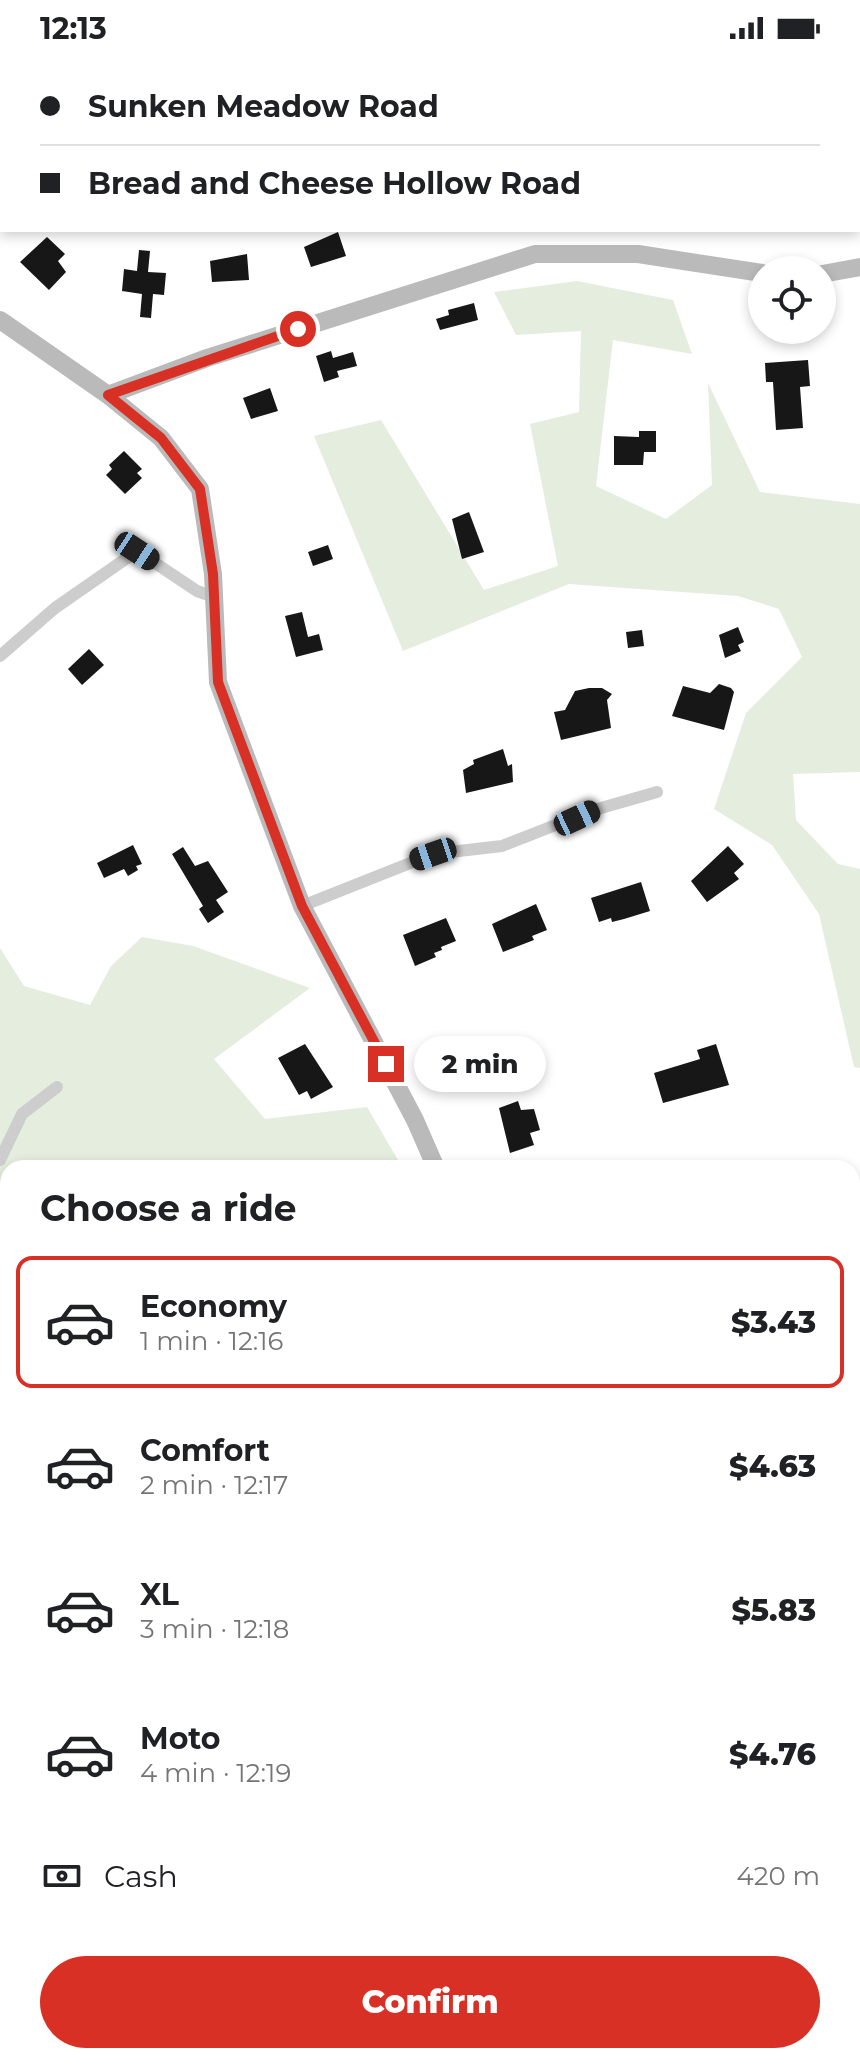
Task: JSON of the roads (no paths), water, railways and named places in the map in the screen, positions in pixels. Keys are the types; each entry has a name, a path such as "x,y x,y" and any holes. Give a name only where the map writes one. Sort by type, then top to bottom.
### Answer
{"main road":[{"path":"108,395 207,358 535,254 638,254 748,271"},
{"path":"836,271 860,267"},
{"path":"0,320 108,395 161,438 200,489 214,597 218,682 302,906 415,1120 432,1160"}],"street":[{"path":"0,656 55,608 137,551 197,591 214,597"},
{"path":"302,906 433,854 502,846 594,810 657,792"},
{"path":"0,1160 22,1114 57,1087"}]}
